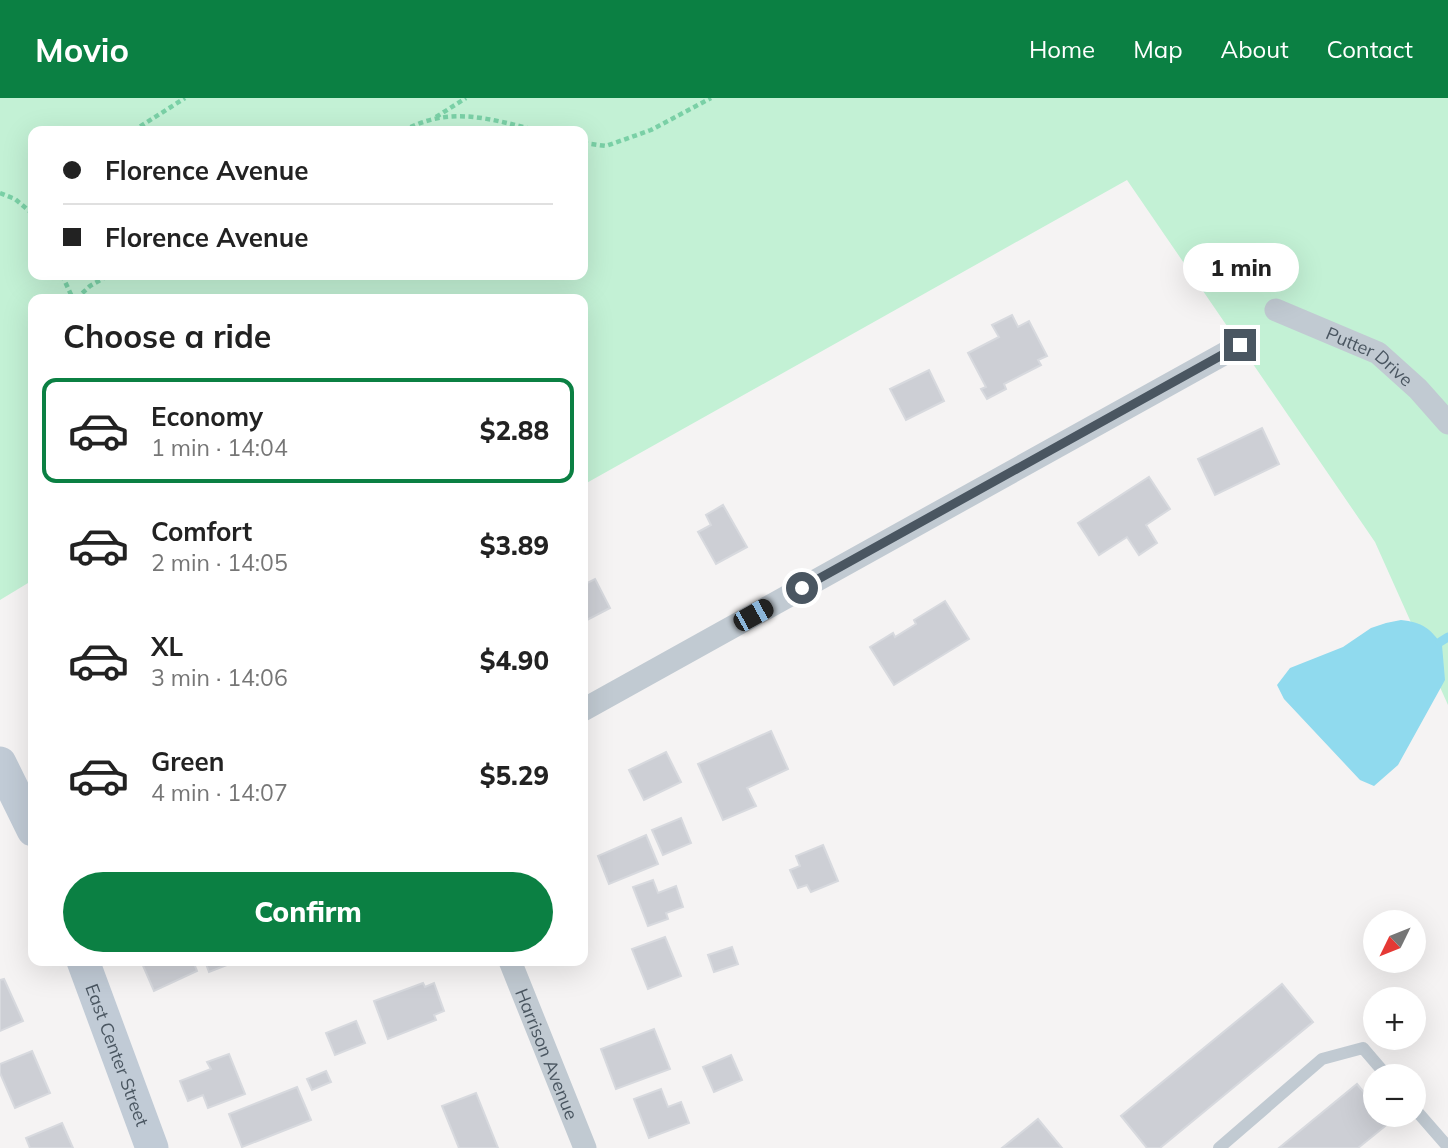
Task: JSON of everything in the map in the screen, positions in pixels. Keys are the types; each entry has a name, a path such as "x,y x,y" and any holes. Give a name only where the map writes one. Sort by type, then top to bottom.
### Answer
{"main road":[{"path":"0,763 28,820"},
{"name":"East Center Street","path":"85,966 152,1148"}],"street":[{"name":"Putter Drive","path":"1276,310 1378,352 1418,389 1448,423"},
{"path":"588,707 1240,345"},
{"name":"Harrison Avenue","path":"512,966 585,1148"}],"lane":[{"path":"1219,1148 1322,1059 1363,1048 1377,1064"},
{"path":"1426,1122 1448,1147"}],"path":[{"path":"141,126 185,98"},
{"path":"414,126 466,98"},
{"path":"588,144 606,146 651,130 711,98"},
{"path":"435,117 461,116 516,126"},
{"path":"0,193 28,210"},
{"path":"80,294 100,280"}],"green space":[{"path":"0,98 1448,98 1448,705 1375,542 1127,180 588,482 588,294 28,294 28,583 0,600"}],"water":[{"path":"1401,620 1415,622 1438,639 1442,645 1445,680 1398,765 1374,786 1360,780 1284,699 1277,685 1290,668 1343,647 1371,628"}],"building":[{"path":"1012,315 1018,327 1029,321 1047,356 1038,360 1041,365 1004,384 1006,389 987,399 981,389 986,387 968,353 999,337 992,325"},
{"path":"929,370 944,401 906,420 890,389"},
{"path":"1262,428 1279,464 1215,495 1198,459"},
{"path":"1149,477 1170,509 1146,525 1157,543 1139,555 1127,537 1099,555 1078,523"},
{"path":"723,505 747,547 716,564 698,532 711,525 706,515"},
{"path":"595,579 610,608 588,619 588,582"},
{"path":"945,601 969,639 894,685 870,647 893,633 895,637 916,624 914,620"},
{"path":"771,731 788,769 747,788 756,806 723,820 698,764"},
{"path":"666,752 681,782 644,800 629,770"},
{"path":"681,818 691,843 663,855 652,830"},
{"path":"646,835 658,864 609,884 598,856"},
{"path":"823,845 838,881 811,892 807,885 798,888 790,870 800,866 796,856"},
{"path":"653,880 658,893 676,886 683,907 666,913 668,919 648,926 633,887"},
{"path":"665,937 681,976 648,989 632,949"},
{"path":"732,947 738,964 714,972 708,955"},
{"path":"143,966 195,966 197,971 154,991"},
{"path":"207,966 224,966 209,972"},
{"path":"4,979 23,1021 0,1031 0,980"},
{"path":"423,983 425,987 434,983 444,1011 434,1015 436,1020 388,1039 374,1001"},
{"path":"1282,984 1313,1022 1160,1148 1147,1148 1121,1116"},
{"path":"356,1021 365,1043 335,1055 326,1033"},
{"path":"654,1029 670,1069 616,1089 601,1049"},
{"path":"32,1051 50,1093 15,1108 0,1073 0,1064"},
{"path":"229,1054 245,1094 208,1108 203,1095 188,1101 180,1081 211,1069 207,1062"},
{"path":"731,1055 742,1080 714,1092 703,1067"},
{"path":"326,1071 331,1082 312,1090 307,1079"},
{"path":"1357,1084 1363,1091 1363,1127 1384,1127 1358,1148 1279,1148"},
{"path":"297,1087 311,1120 242,1147 229,1114"},
{"path":"661,1089 668,1107 681,1102 689,1123 649,1138 634,1099"},
{"path":"476,1093 498,1148 459,1148 442,1106"},
{"path":"1038,1119 1062,1148 1002,1148"},
{"path":"62,1123 73,1148 30,1148 26,1138"}],"waterway":[{"path":"1440,642 1448,637"}],"route":[{"path":"802,588 1240,345"}]}
